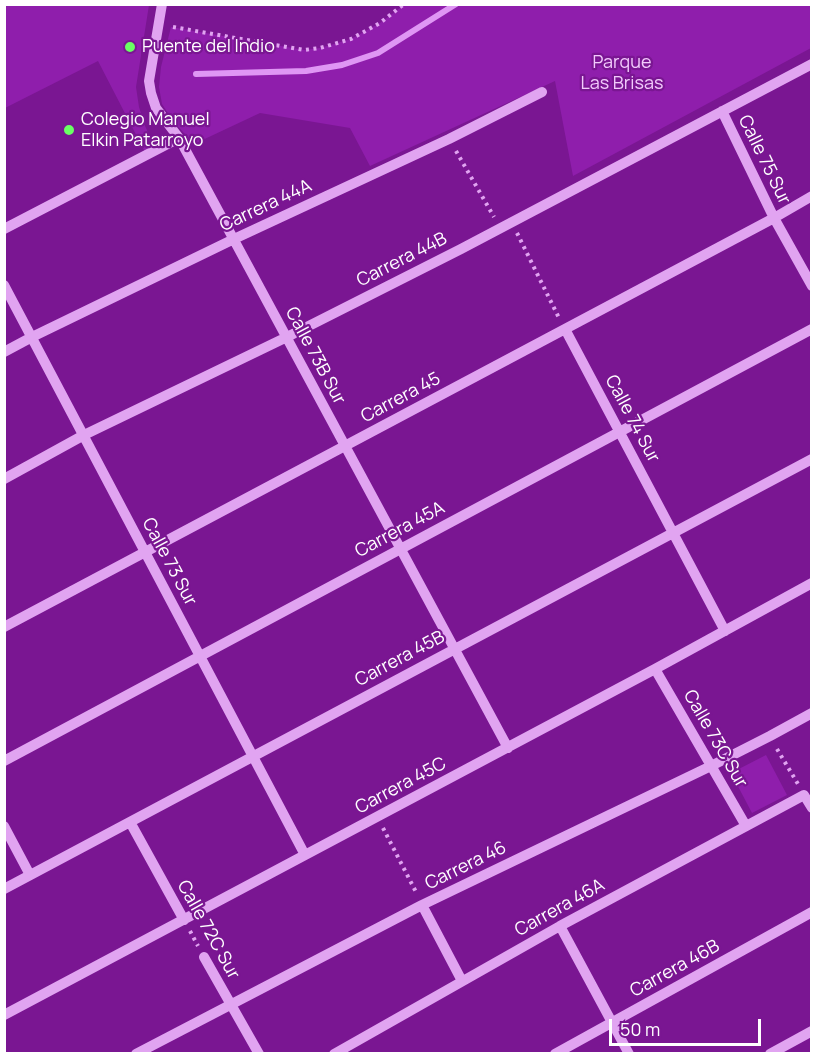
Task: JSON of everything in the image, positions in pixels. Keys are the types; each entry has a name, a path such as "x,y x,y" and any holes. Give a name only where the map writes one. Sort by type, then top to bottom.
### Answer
{"street":[{"name":"Calle 73B Sur","path":"162,4 149,81 156,108 179,138 508,748"},
{"name":"Carrera 44B","path":"4,478 84,435 286,337 500,229 812,64"},
{"name":"Carrera 44A","path":"4,352 234,239 449,139 542,92"},
{"name":"Calle 75 Sur","path":"722,111 774,218 812,286"},
{"path":"4,229 179,138"},
{"name":"Carrera 45","path":"4,627 812,196"},
{"name":"Calle 73 Sur","path":"4,285 305,855"},
{"name":"Calle 74 Sur","path":"565,329 725,631"},
{"name":"Carrera 45A","path":"4,761 812,329"},
{"name":"Carrera 45B","path":"4,889 812,459"},
{"name":"Carrera 45C","path":"4,1015 508,748 812,583"},
{"name":"Calle 73C Sur","path":"655,669 746,826"},
{"name":"Carrera 46","path":"136,1053 423,905 711,766 812,713"},
{"path":"804,795 812,808"},
{"name":"Carrera 46A","path":"334,1053 560,926 804,795"},
{"name":"Calle 72C Sur","path":"130,822 184,920"},
{"path":"4,826 30,875"},
{"path":"423,905 462,981"},
{"name":"Carrera 46B","path":"555,1053 812,912"},
{"path":"560,926 629,1053"},
{"name":"Calle 72C Sur","path":"204,957 259,1053"},
{"path":"770,1053 812,1031"}],"path":[{"path":"158,24 304,50 351,39 404,4"},
{"path":"449,139 500,229"},
{"path":"512,222 565,329"},
{"path":"770,736 804,795"},
{"path":"378,817 423,905"},
{"name":"Calle 72C Sur","path":"184,920 204,957"}],"green space":[{"path":"5,5 149,5 136,87 145,126 155,147 145,152 98,61 5,108"},
{"name":"Parque Las Brisas","path":"404,5 811,5 811,48 573,176 555,81 370,166 350,128 260,113 194,144 173,121 162,104 159,87 161,67 171,27 304,50 351,39 380,23"},
{"path":"766,755 787,795 752,813 731,773"}],"waterway":[{"path":"196,74 306,71 342,65 378,53 456,4"}],"place":[{"name":"Puente del Indio","path":"130,47"},
{"name":"Colegio Manuel Elkin Patarroyo","path":"69,130"}]}
